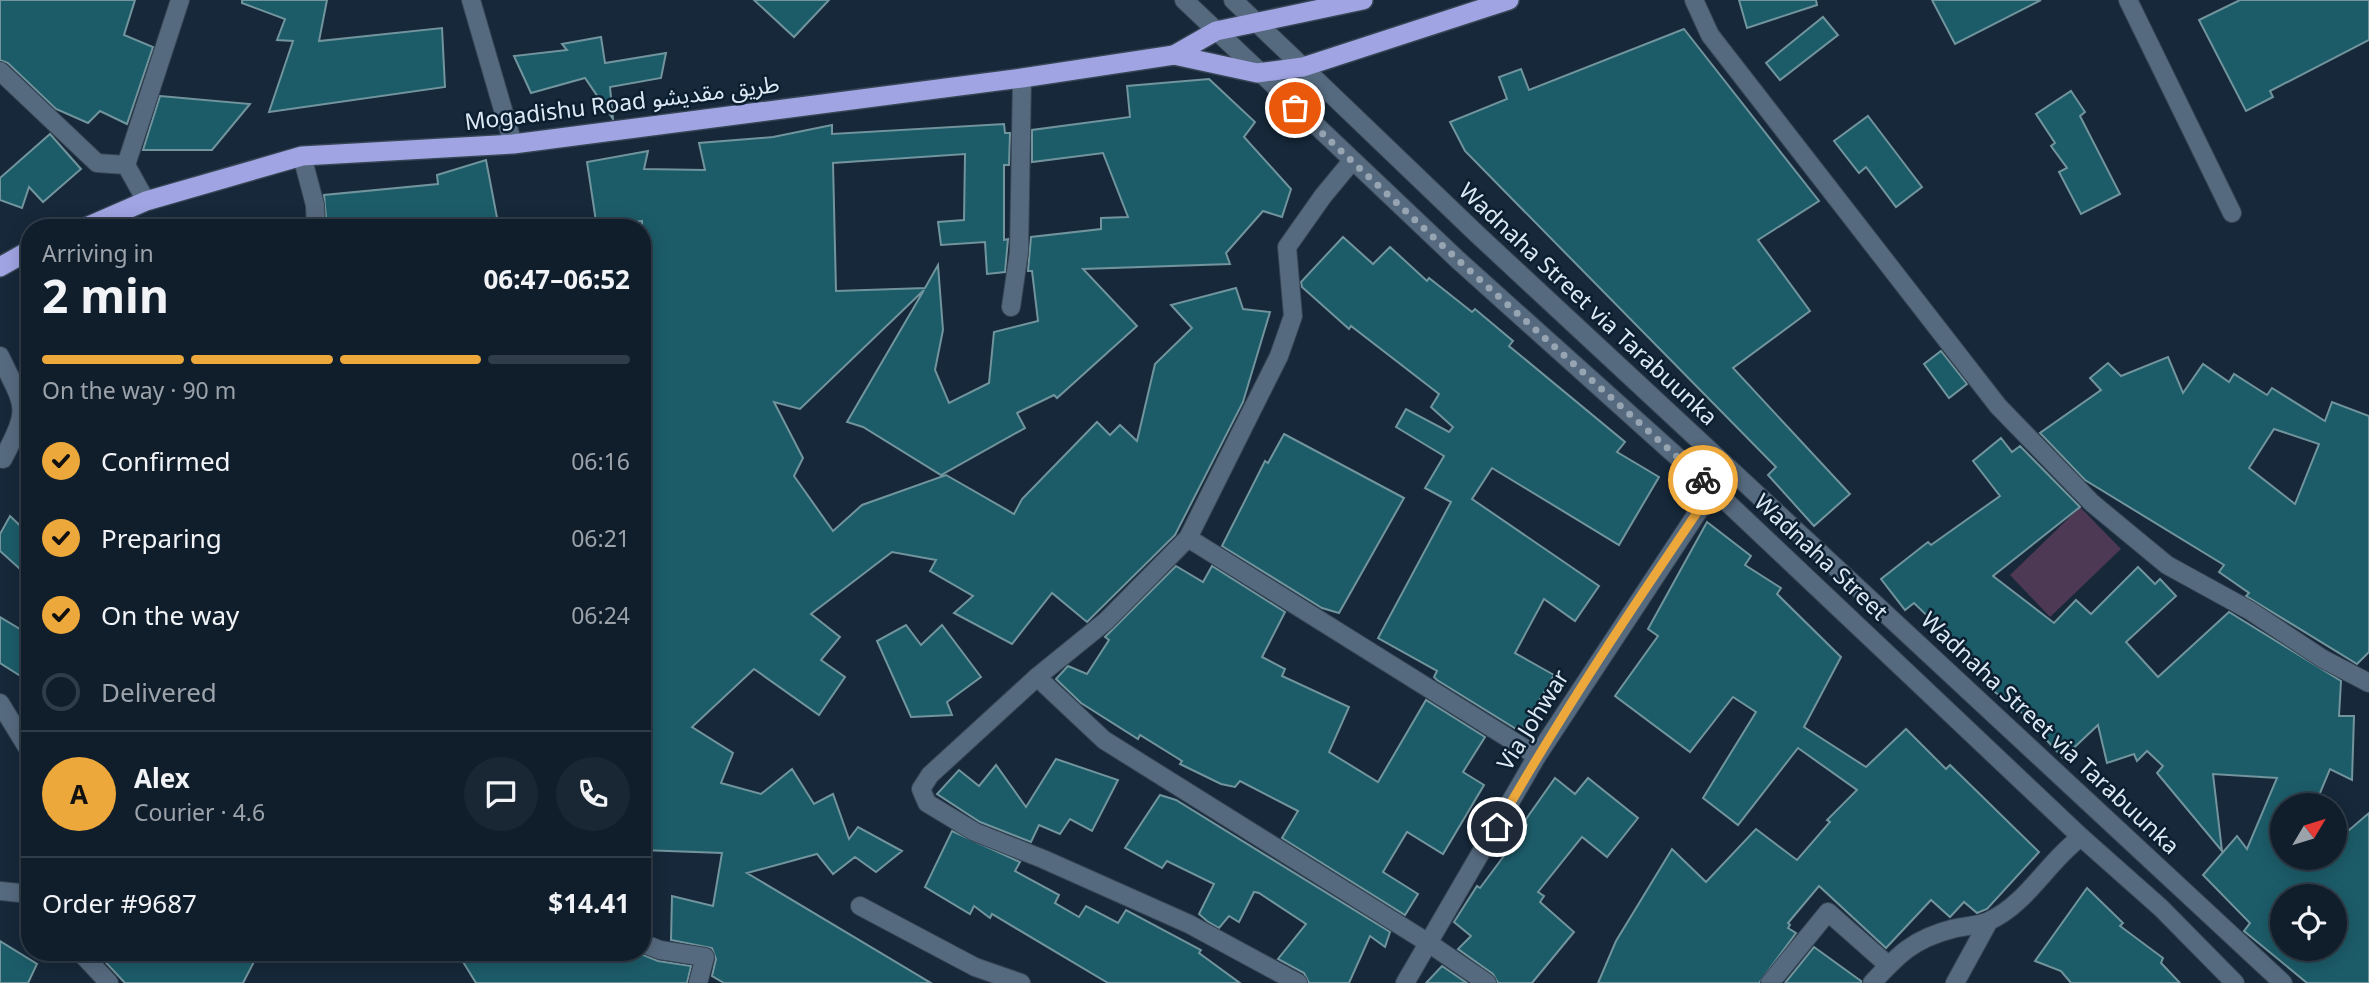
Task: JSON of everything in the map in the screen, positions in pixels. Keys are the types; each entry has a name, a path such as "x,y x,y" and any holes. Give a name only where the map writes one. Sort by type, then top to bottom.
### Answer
{"highway":[{"path":"1174,55 1216,31 1363,0"},
{"path":"1174,55 1257,73 1303,67 1509,0"},
{"name":"Mogadishu Road طريق مقديشو","path":"105,219 146,201 302,156 513,144 1022,78 1174,55"},
{"path":"0,267 21,255"}],"street":[{"path":"146,201 126,165 180,0"},
{"path":"471,0 513,144"},
{"name":"Wadnaha Street","path":"1184,0 1257,73 1458,260 1713,489 2235,983"},
{"name":"Wadnaha Street via Tarabuunka","path":"1233,0 1478,235 2283,983"},
{"path":"1694,0 1710,35 1998,406 2092,503 2166,565 2249,610 2323,659 2369,683"},
{"path":"2128,0 2232,213"},
{"path":"0,71 97,163 126,165"},
{"path":"1011,307 1019,252 1022,78"},
{"path":"302,156 315,205 316,219"},
{"path":"1298,983 1189,924 975,832 927,803 920,789 930,775 1037,677 1106,621 1188,538 1279,356 1293,316 1287,247 1322,196 1352,161"},
{"path":"1458,260 1478,235"},
{"path":"0,356 21,400"},
{"path":"3,459 21,424"},
{"name":"Via Johwar","path":"1405,983 1537,756 1713,489"},
{"path":"1188,538 1537,756"},
{"path":"1037,677 1104,740 1430,944 1487,983"},
{"path":"0,703 21,737"},
{"path":"1872,983 1902,951 1921,940 1989,921 2020,900 2060,852 2081,837"},
{"path":"2129,880 2150,860"},
{"path":"0,891 21,893"},
{"path":"860,906 975,967 1021,983"},
{"path":"1770,983 1828,912 1888,965"},
{"path":"1955,983 1989,921"},
{"path":"651,946 705,957 698,983"},
{"path":"88,961 109,983"}],"shaded area":[{"path":"2080,507 2121,549 2050,617 2010,575"}],"building":[{"path":"0,0 135,0 124,35 153,47 127,124 100,111 88,123 56,109 8,63 0,60"},
{"path":"242,0 327,0 319,41 442,28 445,87 269,112 293,41 277,40 285,19 242,3"},
{"path":"754,0 829,0 794,37"},
{"path":"1739,0 1816,0 1817,5 1747,28"},
{"path":"1932,0 2041,0 1955,44"},
{"path":"2240,0 2369,0 2369,40 2270,91 2273,97 2246,111 2199,20"},
{"path":"1823,17 1838,35 1780,80 1766,63"},
{"path":"1684,29 1819,201 1758,240 1810,311 1733,368 1850,494 1814,526 1768,475 1776,467 1465,151 1450,122 1507,99 1499,77 1521,69 1529,90"},
{"path":"601,37 605,63 666,53 661,78 610,87 613,119 585,78 531,93 514,56 567,50 562,44"},
{"path":"1209,79 1255,122 1244,137 1291,189 1282,217 1263,211 1226,253 1230,264 1083,269 1137,326 1057,398 1054,395 1017,413 1025,428 941,475 863,427 847,422 924,290 800,409 774,402 803,458 794,476 833,531 862,505 946,475 1014,514 1022,499 1097,422 1110,435 1120,425 1137,441 1155,364 1192,328 1171,305 1236,288 1243,309 1270,312 1243,402 1175,535 1087,622 1052,593 1012,644 954,613 973,596 930,571 936,560 892,552 811,614 840,637 821,660 845,677 819,715 754,669 692,727 733,753 721,783 761,794 792,769 814,804 833,794 849,839 858,827 902,851 876,872 855,857 833,874 817,854 747,873 931,983 724,983 712,976 716,959 712,948 671,940 672,896 713,906 722,853 651,850 651,219 596,219 587,162 648,151 644,169 705,170 699,143 773,137 832,125 832,134 1004,124 1005,133 1010,133 1009,165 1004,165 1004,240 1008,239 1005,272 987,274 985,242 941,245 938,222 964,220 965,154 833,163 836,291 925,288 938,265 943,330 935,370 949,403 989,383 994,332 1038,321 1032,271 1028,271 1031,237 1101,229 1101,218 1128,217 1103,153 1032,162 1032,130 1130,117 1127,86"},
{"path":"2071,91 2085,112 2080,116 2120,194 2081,214 2059,172 2067,168 2051,146 2055,143 2036,114"},
{"path":"160,96 250,104 212,150 143,150"},
{"path":"1868,116 1922,187 1896,207 1866,167 1859,173 1834,141"},
{"path":"50,134 81,169 43,202 29,187 22,208 0,200 0,178"},
{"path":"486,160 497,219 326,219 324,195 438,184 437,175"},
{"path":"1343,237 1373,264 1390,247 1427,281 1429,278 1472,312 1475,309 1513,341 1509,346 1625,442 1617,452 1659,477 1619,545 1492,468 1472,499 1599,586 1575,621 1544,599 1515,653 1554,675 1521,732 1437,680 1434,677 1437,671 1378,638 1451,502 1425,488 1444,456 1396,427 1406,409 1449,432 1453,427 1431,407 1439,394 1351,326 1349,329 1302,287 1301,282"},
{"path":"1941,351 1967,384 1949,398 1924,364"},
{"path":"2168,357 2183,393 2203,364 2229,382 2234,374 2267,395 2272,388 2325,421 2332,402 2369,416 2369,652 2357,664 2246,596 2249,593 2219,572 2224,565 2085,480 2040,433 2101,390 2090,378 2108,363 2121,376","holes":["2274,429 2319,444 2295,504 2249,468"]},
{"path":"1284,434 1404,498 1339,613 1322,608 1222,546 1265,461 1268,463"},
{"path":"2001,438 2012,452 2020,446 2080,507 1993,576 2054,623 2076,600 2091,614 2138,567 2155,584 2160,579 2176,596 2126,642 2158,677 2229,612 2341,681 2339,716 2354,716 2352,780 2330,769 2320,793 2271,793 2277,778 2213,774 2222,851 2157,773 2163,766 2147,751 2137,761 2134,754 2107,763 2098,725 2063,758 2022,713 1986,685 1992,678 1914,603 1905,610 1881,579 1928,542 1931,545 2000,496 1973,461"},
{"path":"10,516 21,526 21,570 0,551 0,534"},
{"path":"1707,522 1751,556 1745,565 1781,588 1777,594 1841,657 1804,727 1866,767 1906,729 1946,769 1950,765 2039,852 1987,909 1977,913 1964,902 1950,917 1931,900 1886,948 1819,886 1788,923 1788,928 1796,933 1759,983 1598,983 1616,941 1672,849 1706,882 1756,829 1797,860 1830,822 1827,820 1857,790 1798,748 1738,825 1703,798 1756,712 1733,697 1690,752 1615,696 1658,636 1648,629"},
{"path":"1176,566 1203,582 1212,566 1285,612 1262,657 1285,669 1282,676 1349,707 1329,752 1378,782 1426,700 1485,737 1463,772 1484,785 1443,854 1407,832 1383,872 1418,894 1405,915 1282,838 1298,811 1240,781 1235,787 1221,784 1180,764 1182,761 1140,735 1138,739 1081,703 1056,679 1068,666 1087,674 1109,640 1105,637"},
{"path":"0,617 21,630 21,676 0,663"},
{"path":"906,625 921,645 942,625 981,677 947,702 952,715 911,717 877,641"},
{"path":"1056,759 1118,780 1092,831 1070,819 1060,834 1039,825 1031,842 980,822 937,794 959,770 979,786 996,765 1026,807"},
{"path":"1555,778 1575,794 1588,778 1638,818 1607,857 1582,837 1538,892 1544,896 1540,902 1574,932 1532,983 1498,983 1493,974 1458,949 1471,936 1454,922 1477,886 1480,888 1527,825 1524,822"},
{"path":"1160,795 1176,800 1390,932 1385,947 1370,936 1349,983 1309,983 1304,973 1278,959 1306,924 1259,893 1254,892 1239,922 1229,916 1219,928 1207,921 1199,914 1214,884 1167,861 1162,868 1125,848"},
{"path":"2270,795 2270,870 2347,870 2347,832 2369,813 2369,983 2307,983 2280,961 2347,961 2347,884 2270,884 2270,952 2244,931 2250,923 2203,875 2237,836 2247,849"},
{"path":"952,831 1020,862 1015,871 1059,895 1055,903 1079,917 1086,906 1118,923 1126,910 1201,950 1199,953 1240,983 1108,983 992,914 990,918 974,906 970,914 925,887"},
{"path":"2087,888 2123,923 2120,926 2163,958 2161,963 2180,983 2071,983 2061,971 2035,961"},
{"path":"0,941 21,954 21,961 37,964 28,983 0,983"},
{"path":"1814,947 1861,981 1861,983 1785,983"},
{"path":"651,958 691,966 687,983 476,983 463,961 651,961"},
{"path":"104,961 254,961 243,983 125,983"},
{"path":"1442,966 1467,983 1426,983"}],"way so far":[{"path":"1295,108 1458,260 1703,480"}],"route":[{"path":"1497,827 1537,756 1713,489 1703,480"}]}
